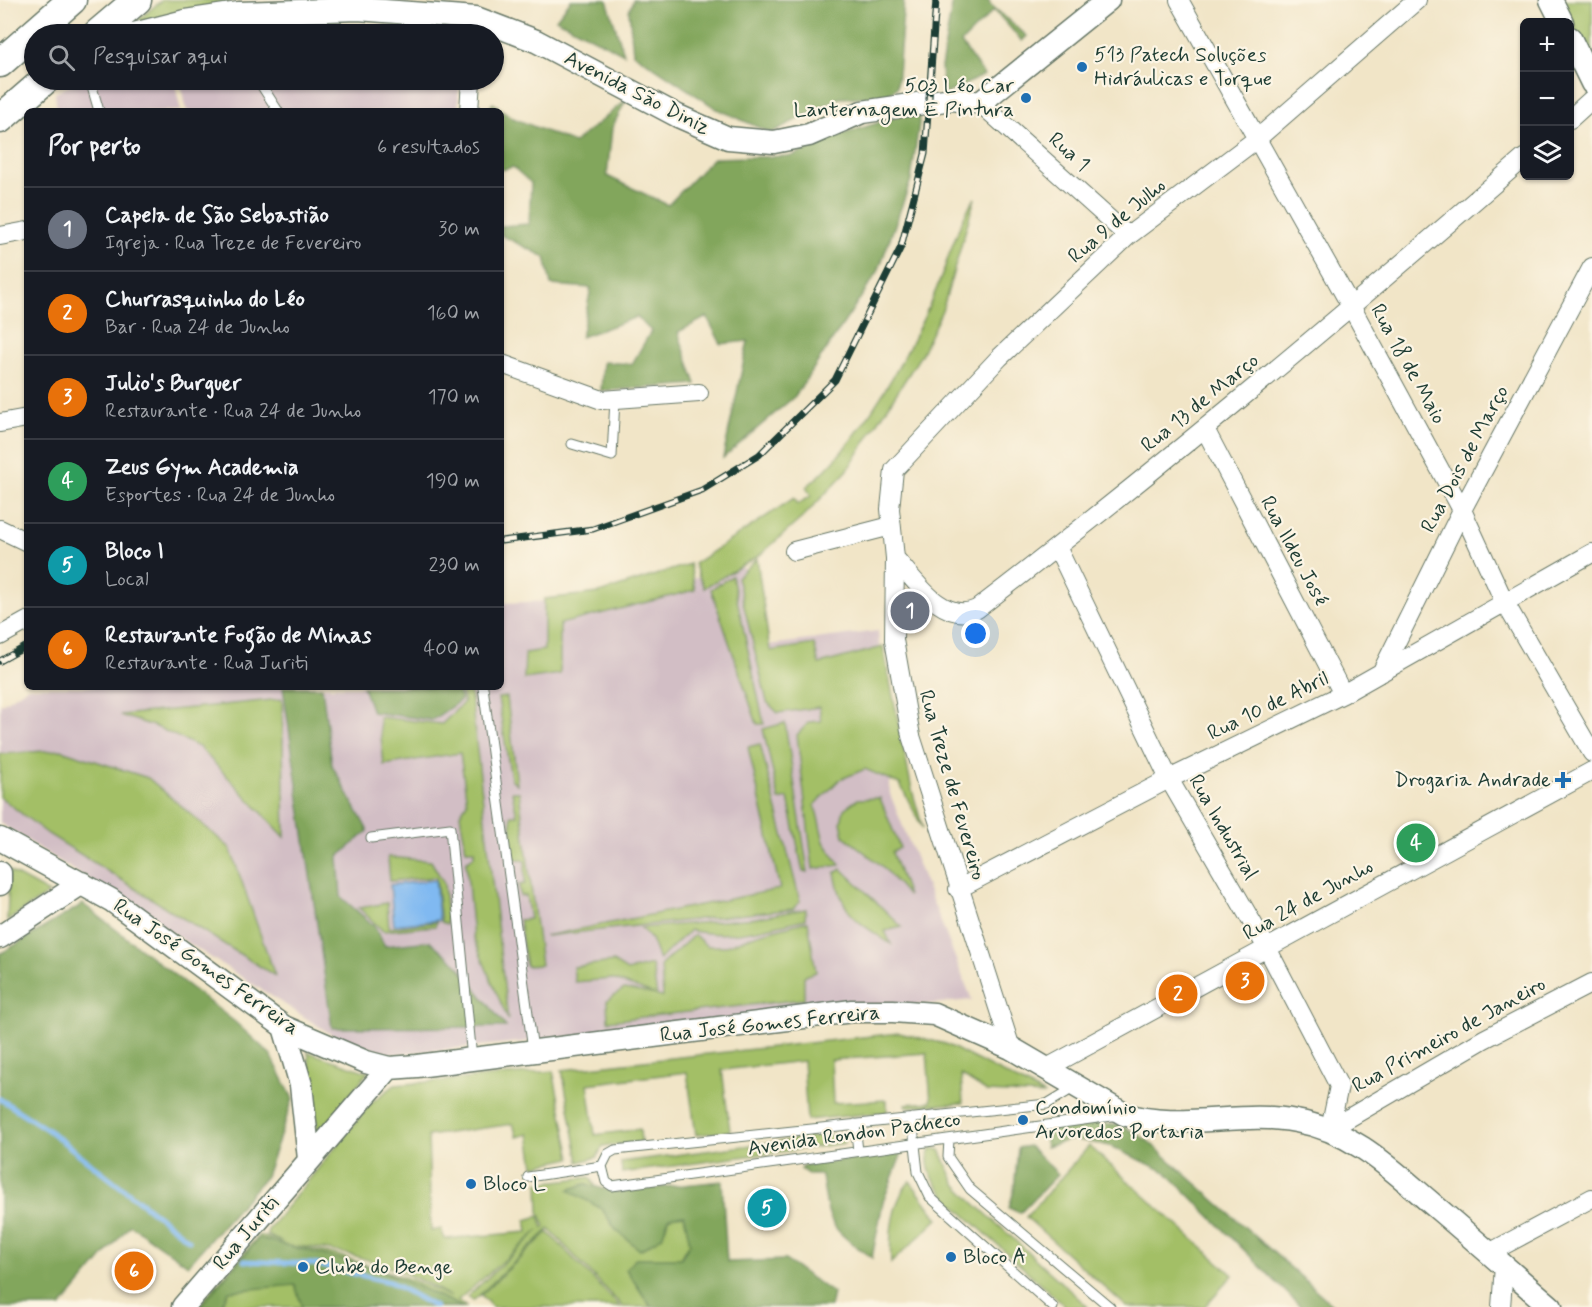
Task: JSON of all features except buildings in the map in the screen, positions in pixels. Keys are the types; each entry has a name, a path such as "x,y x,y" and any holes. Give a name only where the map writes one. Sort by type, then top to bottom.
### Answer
{"main road":[{"path":"45,24 72,0"},
{"path":"108,24 136,0"},
{"path":"0,63 24,42"},
{"path":"0,119 33,90"}],"street":[{"path":"980,102 1108,0"},
{"name":"Rua 18 de Maio","path":"1179,0 1352,308 1462,510 1504,601 1592,753"},
{"name":"Rua 9 de Julho","path":"891,517 894,470 999,358 1128,236 1257,138 1417,0"},
{"path":"1551,0 1560,18"},
{"name":"Avenida São Diniz","path":"173,24 234,15 358,9 476,18 492,24"},
{"name":"Avenida São Diniz","path":"504,29 536,41 678,116 728,138 774,142 809,135 862,112 952,99 980,102"},
{"path":"1574,48 1592,83"},
{"path":"469,108 470,90"},
{"path":"1574,115 1592,99"},
{"name":"Rua 1","path":"980,102 1128,236"},
{"name":"Rua 13 de Março","path":"895,558 935,601 952,612 968,613 1058,547 1205,429 1352,308 1520,161"},
{"path":"0,236 24,232"},
{"name":"Rua Dois de Março","path":"1381,674 1462,510 1592,267"},
{"path":"504,366 602,400 699,393"},
{"path":"0,423 24,419"},
{"name":"Rua Ildeu José","path":"1205,429 1343,694"},
{"path":"794,551 891,517"},
{"name":"Rua Treze de Fevereiro","path":"891,517 895,558 893,606 901,688 910,735 1011,1048"},
{"path":"0,529 24,541"},
{"name":"Rua Industrial","path":"1058,547 1169,779 1267,948 1339,1086 1330,1129"},
{"name":"Rua 10 de Abril","path":"958,889 1169,779 1381,674 1504,601 1592,553"},
{"path":"0,636 24,623"},
{"name":"Rua 24 de Junho","path":"1045,1069 1592,771"},
{"name":"Rua José Gomes Ferreira","path":"0,839 82,883 151,928 284,1027 366,1062 389,1068 852,1011 934,1014 1011,1048 1124,1114 1144,1121 1295,1120 1330,1129 1384,1161 1551,1307"},
{"path":"0,873 0,884"},
{"path":"0,937 82,883"},
{"name":"Rua Primeiro de Janeiro","path":"1330,1129 1484,1039 1592,983"},
{"path":"284,1027 301,1085 309,1159"},
{"name":"Rua Juriti","path":"183,1307 389,1068"},
{"path":"1501,1307 1497,1259 1592,1198"}],"lane":[{"path":"93,90 98,108"},
{"path":"264,90 276,108"},
{"path":"572,444 612,456 615,399"},
{"path":"483,690 533,1052"},
{"path":"371,838 450,828 472,1059"},
{"name":"Avenida Rondon Pacheco","path":"1076,1087 1047,1104 615,1150 608,1154 602,1166 606,1182 612,1186 1124,1114"},
{"path":"912,1118 913,1144 917,1151 918,1172 930,1197 1053,1307"},
{"path":"855,1124 858,1151"},
{"path":"949,1139 948,1157 970,1189 1110,1307"},
{"name":"Avenida Rondon Pacheco","path":"528,1177 602,1166"}],"shaded area":[{"path":"61,90 176,90 180,108 57,108 55,93"},
{"path":"182,90 459,90 458,108 186,108"},
{"path":"743,567 761,646 878,631 890,794 972,1000 392,1054 342,1041 0,823 0,705 24,690 504,690 504,603 601,599"}],"green space":[{"path":"162,0 227,0 228,4 140,24 133,24"},
{"path":"571,0 607,0 624,54 556,19"},
{"path":"633,0 904,0 897,87 888,96 839,98 771,133 717,109 633,53 629,11"},
{"path":"953,0 989,0 990,4 1027,36 1022,41 994,10 961,43 984,75 944,95 941,67"},
{"path":"1556,0 1592,0 1592,74 1574,37 1574,18 1565,18"},
{"path":"626,100 612,128 607,176 668,205 713,158 792,156 840,135 921,109 911,180 878,272 795,396 723,458 748,341 721,344 707,317 678,332 696,384 601,391 603,362 632,364 651,331 637,317 581,337 591,288 551,285 545,257 504,236 504,226 529,224 531,183 513,167 504,169 504,111 513,118 574,143"},
{"path":"493,103 500,108 489,108"},
{"path":"975,198 943,308 921,355 847,471 802,518 760,555 704,588 694,564 794,498 798,504 811,496 806,487 826,469 864,423 897,369 925,315 953,243 968,208"},
{"path":"757,559 770,651 814,644 819,664 883,647 912,790 923,829 900,784 865,769 839,780 815,805 824,842 840,865 813,869 797,735 809,722 821,721 819,707 778,713 767,702 737,577"},
{"path":"690,564 695,590 560,624 560,674 524,679 525,653 544,650 544,599 599,593"},
{"path":"732,576 764,724 757,724 711,589"},
{"path":"283,690 322,690 332,765 368,831 338,857 341,897 374,926 385,946 430,941 457,964 506,1027 332,1028"},
{"path":"364,690 457,690 461,700 432,720 372,712"},
{"path":"460,690 470,690 508,1020 473,937 466,862 474,856 474,850 466,850 460,814 467,803 460,753 384,765 379,717 442,724 464,702"},
{"path":"507,697 517,784 511,779 498,698"},
{"path":"282,699 285,837 199,747 159,728 120,715"},
{"path":"785,723 808,872 803,872 788,798 779,800 763,729"},
{"path":"760,744 800,901 793,909 545,936 780,889 748,747"},
{"path":"61,750 148,778 230,848 275,976 48,834 0,797 0,754"},
{"path":"512,792 519,792 541,965 526,966 519,920 530,919 526,896 520,896 519,885 525,884 525,861 513,858 511,815 517,815"},
{"path":"880,798 900,848 892,852 908,896 883,867 844,836 841,822 844,809 858,799"},
{"path":"388,857 431,861 444,883 447,924 441,922 436,877 390,881"},
{"path":"842,869 902,927 885,931 891,944 860,923 847,908 838,888 835,873"},
{"path":"9,871 49,893 7,921"},
{"path":"387,903 389,928 437,922 435,926 383,931 359,908"},
{"path":"83,904 235,1022 271,1055 293,1099 266,1176 188,1265 130,1225 61,1307 0,1307 0,954"},
{"path":"806,909 805,919 762,929 719,934 690,930 659,960 651,939 641,928 755,918"},
{"path":"808,921 816,972 804,976 804,999 608,1021 607,1001 624,989 656,995 612,979 575,982 573,967 613,962 627,971 652,965 657,996 663,997 661,965 694,935 707,946 726,946 758,934"},
{"path":"899,1033 946,1044 1045,1095 987,1092 961,1075 963,1103 907,1107 906,1104 931,1102 927,1053 831,1060 833,1103 887,1100 887,1112 807,1120 803,1061 722,1070 730,1131 696,1135 687,1072 588,1084 595,1135 640,1129 641,1142 603,1146 597,1157 579,1162 562,1070"},
{"path":"308,1052 368,1072 318,1135"},
{"path":"553,1071 571,1158 534,1166 529,1134 517,1137 513,1124 428,1136 431,1231 441,1229 445,1239 528,1232 526,1220 539,1216 543,1228 545,1226 539,1212 538,1183 590,1177 596,1187 585,1184 569,1190 602,1209 616,1230 662,1237 669,1217 684,1214 690,1243 681,1258 636,1258 626,1269 651,1307 623,1307 549,1229 473,1301 468,1296 539,1230 458,1300 466,1307 197,1307 259,1235 282,1242 267,1235 268,1230 372,1102 395,1085","holes":["296,1246 316,1248 377,1262 416,1278 451,1297 413,1280 337,1255"]},
{"path":"1092,1123 1123,1126 1147,1140 1335,1307 1301,1307 1166,1172 1110,1146 1072,1139 1046,1147 1043,1131"},
{"path":"844,1133 845,1143 622,1173 621,1162"},
{"path":"1029,1146 1058,1174 1020,1213 1009,1208 1014,1190 1018,1148"},
{"path":"1089,1146 1233,1275 1204,1307 1127,1307 1026,1217"},
{"path":"932,1148 940,1150 955,1183 972,1201 1088,1307 1066,1307 953,1204 938,1186 930,1171 928,1163"},
{"path":"902,1153 883,1202 872,1258 839,1232 834,1224 827,1206 822,1175 809,1175 801,1169 804,1165"},
{"path":"722,1181 727,1262 785,1260 833,1293 830,1307 651,1307 626,1269 636,1258 681,1258 690,1243 684,1215 669,1217 662,1237 640,1250 616,1230 602,1209 568,1190 585,1184 616,1192"},
{"path":"910,1181 938,1219 891,1263 890,1241 895,1209"},
{"path":"548,1232 620,1307 492,1307 481,1295"},
{"name":"Clube do Benge","path":"259,1238 381,1270 463,1307 302,1307 295,1285 229,1291 220,1307 200,1307"}],"water":[{"path":"435,880 439,920 394,925 390,885"}],"waterway":[{"path":"0,1099 48,1130 189,1240"},
{"path":"244,1261 313,1264 390,1282 435,1307"}],"railway":[{"path":"504,541 593,529 702,490 759,455 835,380 901,247 925,154 936,0"},
{"path":"0,661 24,648"}],"place":[{"name":"513 Patech Soluções Hidráulicas e Torque","path":"1082,67"},
{"name":"503 Léo Car Lanternagem E Pintura","path":"1026,98"},
{"name":"Capela de São Sebastião","path":"910,611"},
{"name":"Drogaria Andrade","path":"1563,780"},
{"name":"Zeus Gym Academia","path":"1416,843"},
{"name":"Julio's Burguer","path":"1245,981"},
{"name":"Churrasquinho do Léo","path":"1178,994"},
{"name":"Condomínio Arvoredos Portaria","path":"1023,1120"},
{"name":"Bloco L","path":"471,1184"},
{"name":"Bloco I","path":"767,1208"},
{"name":"Bloco A","path":"951,1257"},
{"name":"Clube do Benge","path":"303,1267"},
{"name":"Restaurante Fogão de Minas","path":"134,1271"}]}
